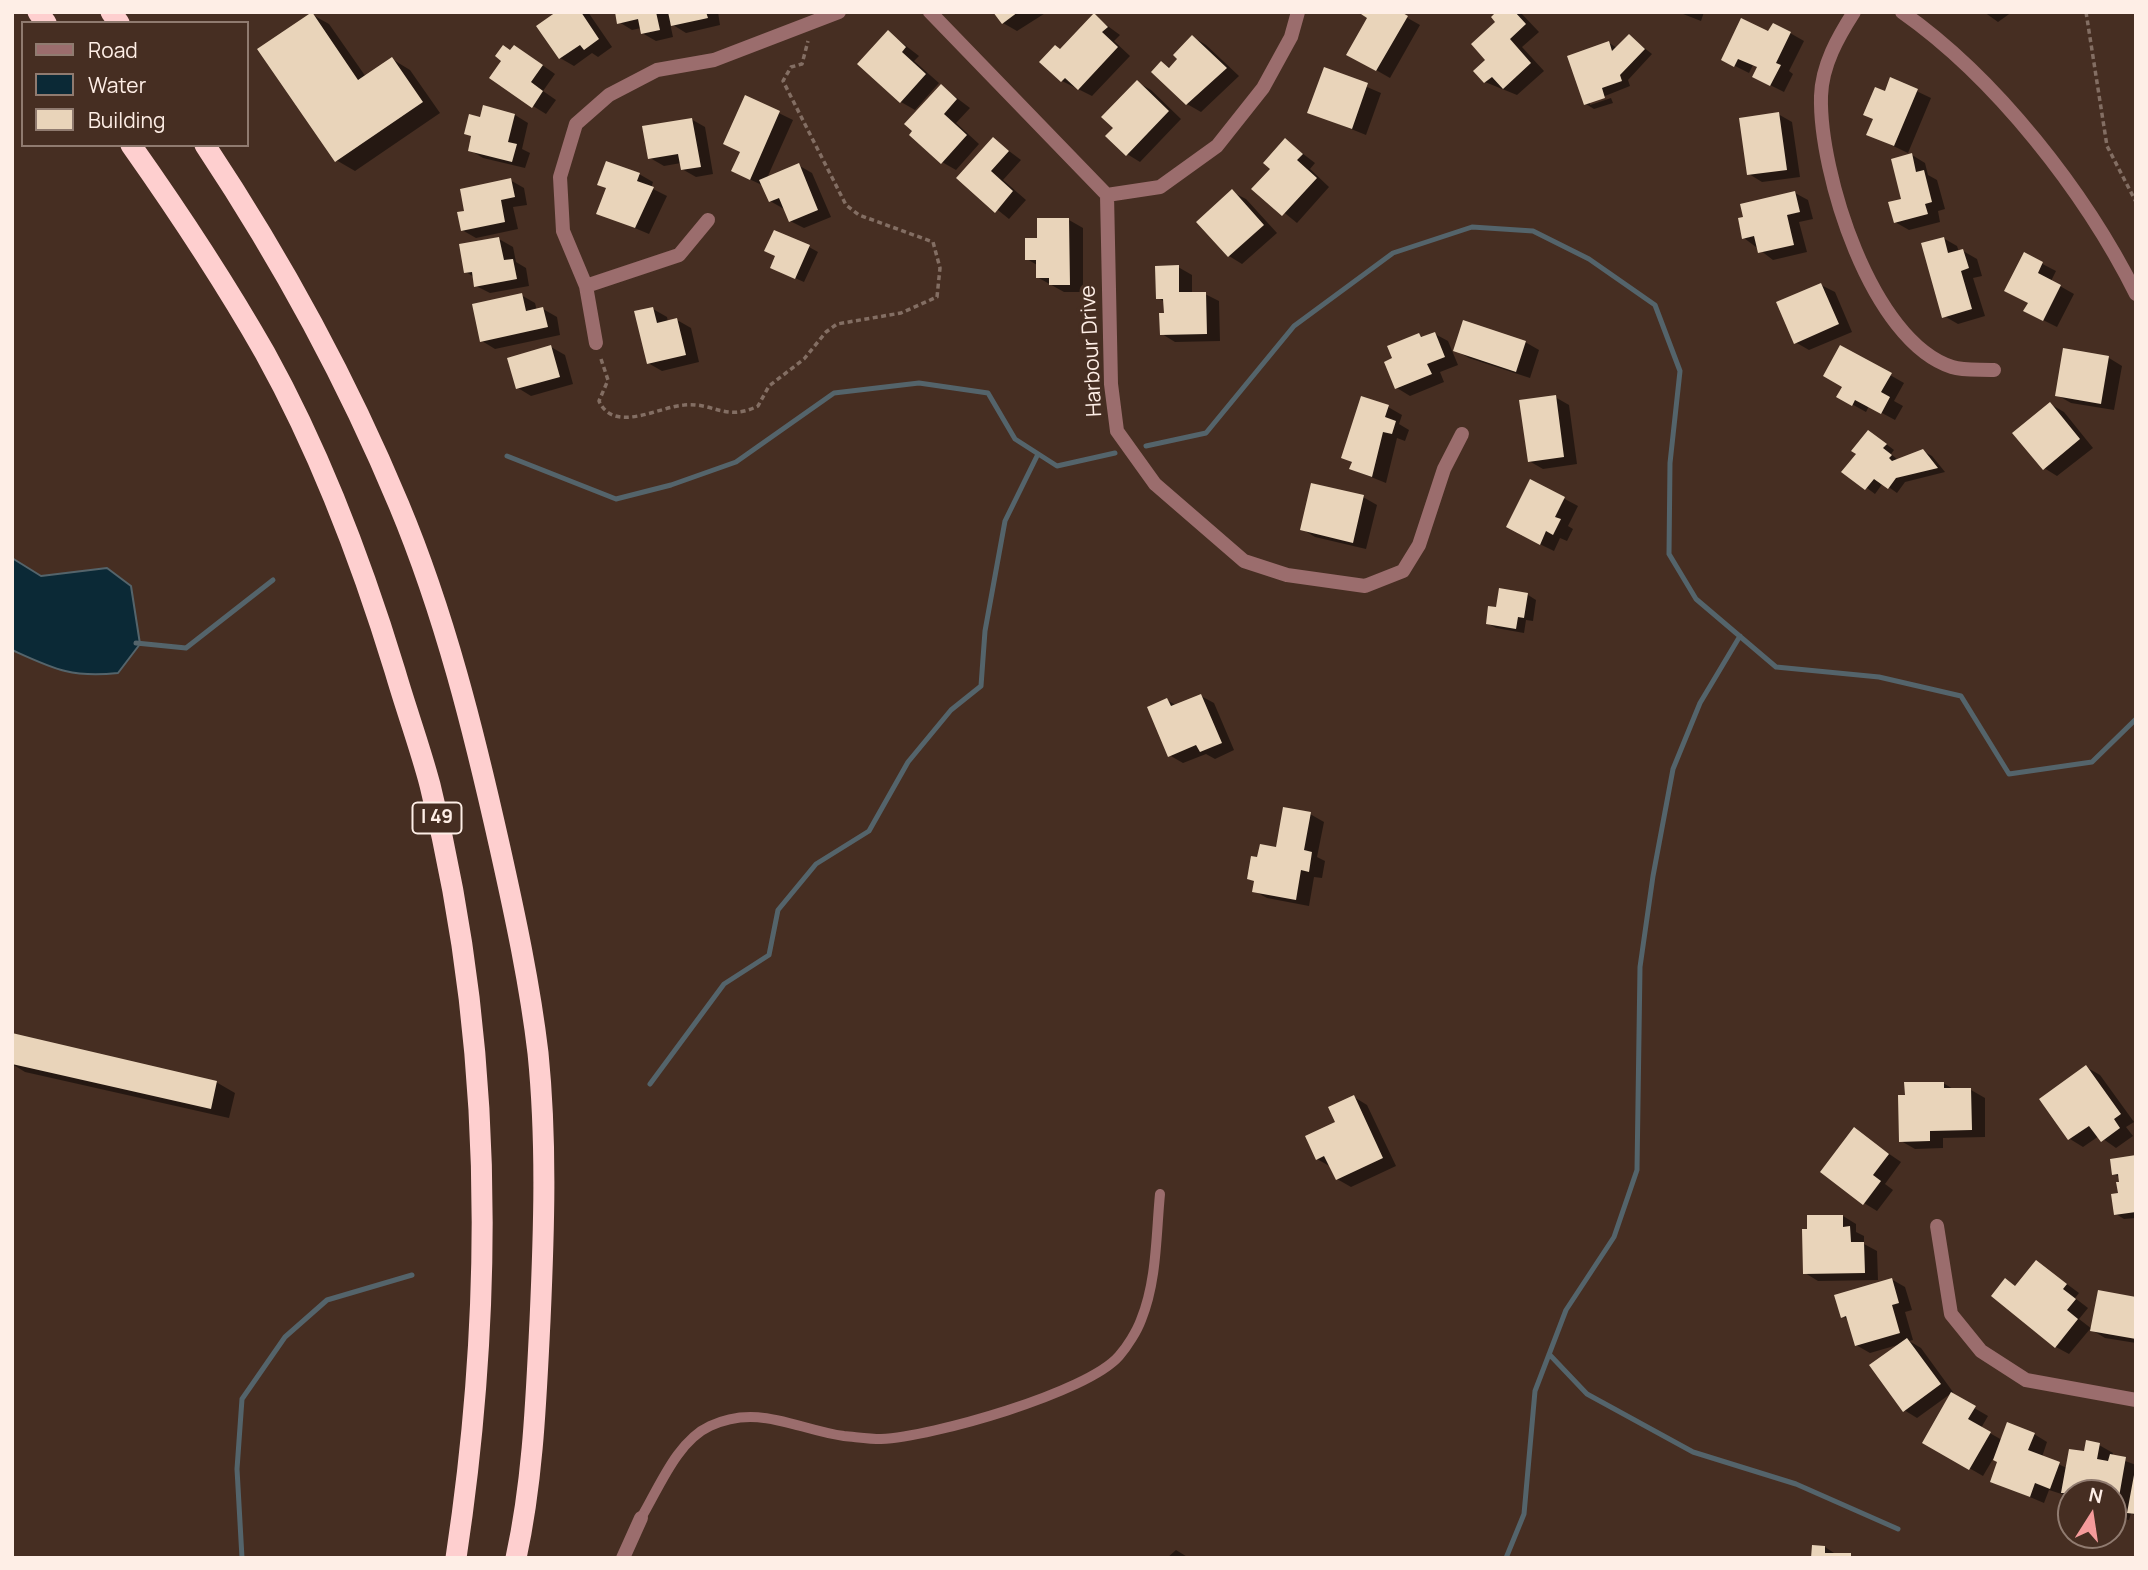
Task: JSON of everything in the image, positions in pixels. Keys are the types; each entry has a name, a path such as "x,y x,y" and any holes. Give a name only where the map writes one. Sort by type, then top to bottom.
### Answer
{"highway":[{"name":"I 49","path":"132,147 186,223 266,355 304,433 352,543 430,785 460,930 479,1086 484,1161 479,1346 470,1455 456,1558"},
{"name":"I 49","path":"206,147 298,299 364,427 400,507 424,573 475,737 502,856 537,1053 545,1211 532,1458 516,1558"}],"street":[{"path":"596,343 586,286 563,231 560,177 576,124 609,95 657,70 714,60 839,12"},
{"path":"930,12 1107,195 1160,187 1217,146 1263,88 1291,37 1298,12"},
{"path":"1854,12 1834,42 1821,93 1824,152 1853,243 1877,299 1910,341 1951,367 1994,370"},
{"path":"1902,12 1922,26 1987,87 2048,157 2101,234 2136,295"},
{"name":"Harbour Drive","path":"1107,195 1111,384 1117,431 1154,484 1244,561 1287,575 1365,586 1403,571 1419,545 1444,469 1462,434"},
{"path":"586,286 679,255 708,220"},
{"path":"1937,1226 1951,1314 1981,1351 2026,1380 2136,1400"},
{"path":"623,1558 641,1518"}],"lane":[{"path":"641,1518 682,1449 710,1426 758,1415 841,1435 881,1439 931,1431 1058,1394 1085,1381 1118,1357 1141,1320 1152,1278 1160,1194"}],"path":[{"path":"2086,12 2108,146 2136,202"},
{"path":"596,343 608,380 598,401 602,408 613,415 637,417 685,405 737,414 758,406 769,386 804,359 826,332 837,324 901,313 937,297 940,268 933,242 859,215 846,205 783,81 791,67 802,64 809,24"}],"water":[{"path":"12,558 41,576 107,568 131,586 140,644 118,673 75,673 12,650"}],"building":[{"path":"312,12 358,80 392,57 423,102 335,162 257,49"},
{"path":"556,12 581,12 599,39 584,50 580,45 559,59 536,26"},
{"path":"615,12 656,12 660,30 641,34 638,19 617,24"},
{"path":"668,12 706,12 708,18 671,26"},
{"path":"993,12 1018,12 1002,24"},
{"path":"1358,12 1401,12 1408,16 1376,71 1346,55 1367,18"},
{"path":"1496,12 1515,12 1526,24 1510,39 1531,63 1503,89 1492,77 1484,83 1473,71 1485,60 1471,44 1495,22 1491,17"},
{"path":"1094,13 1108,27 1102,32 1118,47 1078,90 1065,78 1061,82 1039,62 1055,45 1060,49"},
{"path":"1741,18 1768,31 1773,23 1791,32 1776,63 1781,65 1770,86 1752,77 1757,67 1738,59 1734,67 1721,60"},
{"path":"888,30 906,47 902,52 926,74 900,103 857,64"},
{"path":"1629,34 1645,49 1620,75 1622,81 1602,88 1605,98 1584,105 1567,56 1609,41 1612,51"},
{"path":"1192,35 1227,68 1186,105 1151,72 1161,61 1169,68 1177,59 1173,55"},
{"path":"503,45 510,50 514,45 543,65 531,82 543,91 532,108 489,78 501,61 495,56"},
{"path":"1324,67 1368,83 1352,129 1307,113"},
{"path":"1890,77 1918,89 1894,146 1866,135 1873,119 1863,115 1875,87 1885,91"},
{"path":"1137,80 1169,111 1126,156 1105,136 1113,128 1101,117"},
{"path":"941,84 957,99 944,114 967,135 941,164 909,135 912,131 904,124"},
{"path":"745,95 780,111 750,180 731,171 740,152 723,144"},
{"path":"483,105 515,114 508,142 517,144 512,162 468,151 471,136 464,134 469,114 480,117"},
{"path":"1779,112 1787,170 1747,175 1739,118"},
{"path":"692,118 701,167 681,170 678,154 648,159 642,126"},
{"path":"993,137 1009,151 991,171 1013,191 995,213 956,178"},
{"path":"1285,138 1303,154 1297,160 1317,178 1282,216 1251,189 1270,169 1263,163"},
{"path":"1912,153 1916,172 1924,170 1932,202 1925,204 1928,214 1894,223 1888,202 1901,199 1891,159"},
{"path":"606,161 640,173 637,181 654,187 635,228 596,214 606,188 597,185"},
{"path":"799,163 818,210 789,222 779,198 769,202 759,180"},
{"path":"511,178 515,197 501,200 505,222 461,231 457,212 464,211 460,189"},
{"path":"1232,189 1264,225 1228,257 1196,222"},
{"path":"1795,191 1800,212 1787,215 1794,245 1758,253 1754,236 1742,239 1738,218 1743,217 1740,204"},
{"path":"1037,218 1069,218 1070,285 1049,285 1049,278 1036,278 1036,260 1025,260 1025,238 1037,238"},
{"path":"774,230 810,245 795,279 770,268 775,256 764,251"},
{"path":"499,237 504,260 513,259 517,279 474,287 472,272 464,273 459,244"},
{"path":"1944,237 1948,253 1963,249 1969,268 1961,271 1972,309 1942,318 1921,243"},
{"path":"2024,252 2043,262 2038,273 2061,285 2043,321 2023,311 2028,303 2004,291"},
{"path":"1179,265 1179,292 1206,292 1207,334 1160,335 1159,313 1164,313 1163,299 1156,299 1155,266"},
{"path":"1821,283 1839,324 1794,344 1776,302"},
{"path":"522,293 526,311 543,307 548,327 480,342 472,304"},
{"path":"653,307 657,323 677,318 686,355 647,364 634,311"},
{"path":"1463,320 1526,341 1516,372 1453,351"},
{"path":"1435,332 1445,357 1427,364 1432,374 1395,389 1384,362 1392,358 1387,346 1419,333 1421,337"},
{"path":"551,345 560,377 516,389 507,358"},
{"path":"1840,345 1892,373 1881,392 1890,397 1881,414 1855,400 1852,406 1836,397 1842,387 1823,376"},
{"path":"2063,348 2109,356 2101,404 2055,396"},
{"path":"1556,395 1564,457 1528,462 1519,400"},
{"path":"1361,396 1389,405 1385,417 1396,421 1392,434 1383,432 1372,477 1349,469 1352,462 1341,458"},
{"path":"2050,402 2080,439 2043,470 2012,433"},
{"path":"1868,430 1887,444 1883,448 1892,455 1889,458 1892,461 1923,449 1938,468 1896,478 1888,489 1874,479 1865,490 1841,472 1856,454 1851,451"},
{"path":"1530,479 1565,497 1555,517 1561,519 1553,535 1546,531 1540,545 1506,527"},
{"path":"1311,483 1364,495 1353,543 1300,530"},
{"path":"1499,588 1528,593 1524,618 1518,617 1516,629 1486,624 1488,606 1496,607"},
{"path":"1201,694 1222,743 1200,752 1196,745 1168,757 1147,707 1167,698 1171,706"},
{"path":"1283,807 1311,812 1304,850 1312,852 1309,872 1301,870 1296,900 1252,892 1254,881 1247,879 1251,856 1257,857 1260,844 1276,847"},
{"path":"12,1033 217,1081 211,1109 12,1064"},
{"path":"2086,1065 2121,1114 2114,1119 2120,1128 2101,1142 2089,1126 2068,1140 2039,1099"},
{"path":"1904,1082 1944,1082 1944,1088 1971,1088 1972,1130 1930,1131 1930,1141 1899,1142 1898,1095 1905,1095"},
{"path":"1354,1095 1383,1158 1336,1180 1324,1156 1316,1160 1305,1136 1335,1122 1328,1107"},
{"path":"1854,1127 1889,1154 1873,1175 1881,1181 1863,1205 1820,1172"},
{"path":"2136,1155 2136,1212 2114,1215 2111,1194 2118,1193 2116,1182 2119,1182 2118,1174 2112,1175 2110,1159"},
{"path":"1807,1215 1843,1215 1843,1227 1850,1226 1851,1242 1864,1242 1865,1273 1803,1274 1802,1229 1807,1229"},
{"path":"2036,1260 2067,1284 2063,1289 2076,1299 2067,1310 2078,1319 2055,1348 1991,1296 2005,1278 2015,1286"},
{"path":"1892,1278 1899,1303 1892,1305 1900,1333 1855,1346 1846,1316 1841,1318 1834,1295"},
{"path":"2098,1290 2136,1297 2136,1339 2090,1331"},
{"path":"1907,1338 1941,1384 1903,1412 1869,1365"},
{"path":"1951,1392 1976,1406 1968,1419 1991,1432 1969,1470 1922,1443"},
{"path":"2007,1422 2035,1433 2028,1450 2060,1462 2050,1489 2035,1483 2030,1497 1990,1482 1997,1462 1993,1460"},
{"path":"2086,1440 2100,1443 2097,1459 2108,1461 2110,1454 2126,1457 2122,1479 2064,1479 2069,1449 2084,1451"},
{"path":"2134,1475 2136,1475 2136,1514 2127,1513"},
{"path":"1812,1545 1825,1546 1825,1553 1851,1553 1851,1558 1811,1558"}],"waterway":[{"path":"1146,446 1206,433 1294,326 1393,253 1472,227 1533,231 1589,259 1655,305 1680,371 1670,463 1669,554 1696,599 1776,667 1879,677 1961,696 2009,774 2092,762 2136,719"},
{"path":"507,456 616,499 671,485 736,462 834,393 919,383 988,393 1015,439 1057,466 1115,453"},
{"path":"650,1084 724,984 769,955 778,910 816,864 869,831 908,762 951,710 981,686 985,631 1005,521 1038,454"},
{"path":"136,643 186,648 273,580"},
{"path":"1506,1558 1524,1514 1535,1391 1566,1310 1614,1237 1637,1170 1640,967 1653,876 1673,769 1700,703 1740,636"},
{"path":"242,1558 237,1469 242,1399 285,1337 327,1300 412,1275"},
{"path":"1549,1354 1587,1394 1693,1452 1796,1484 1898,1529"}]}
